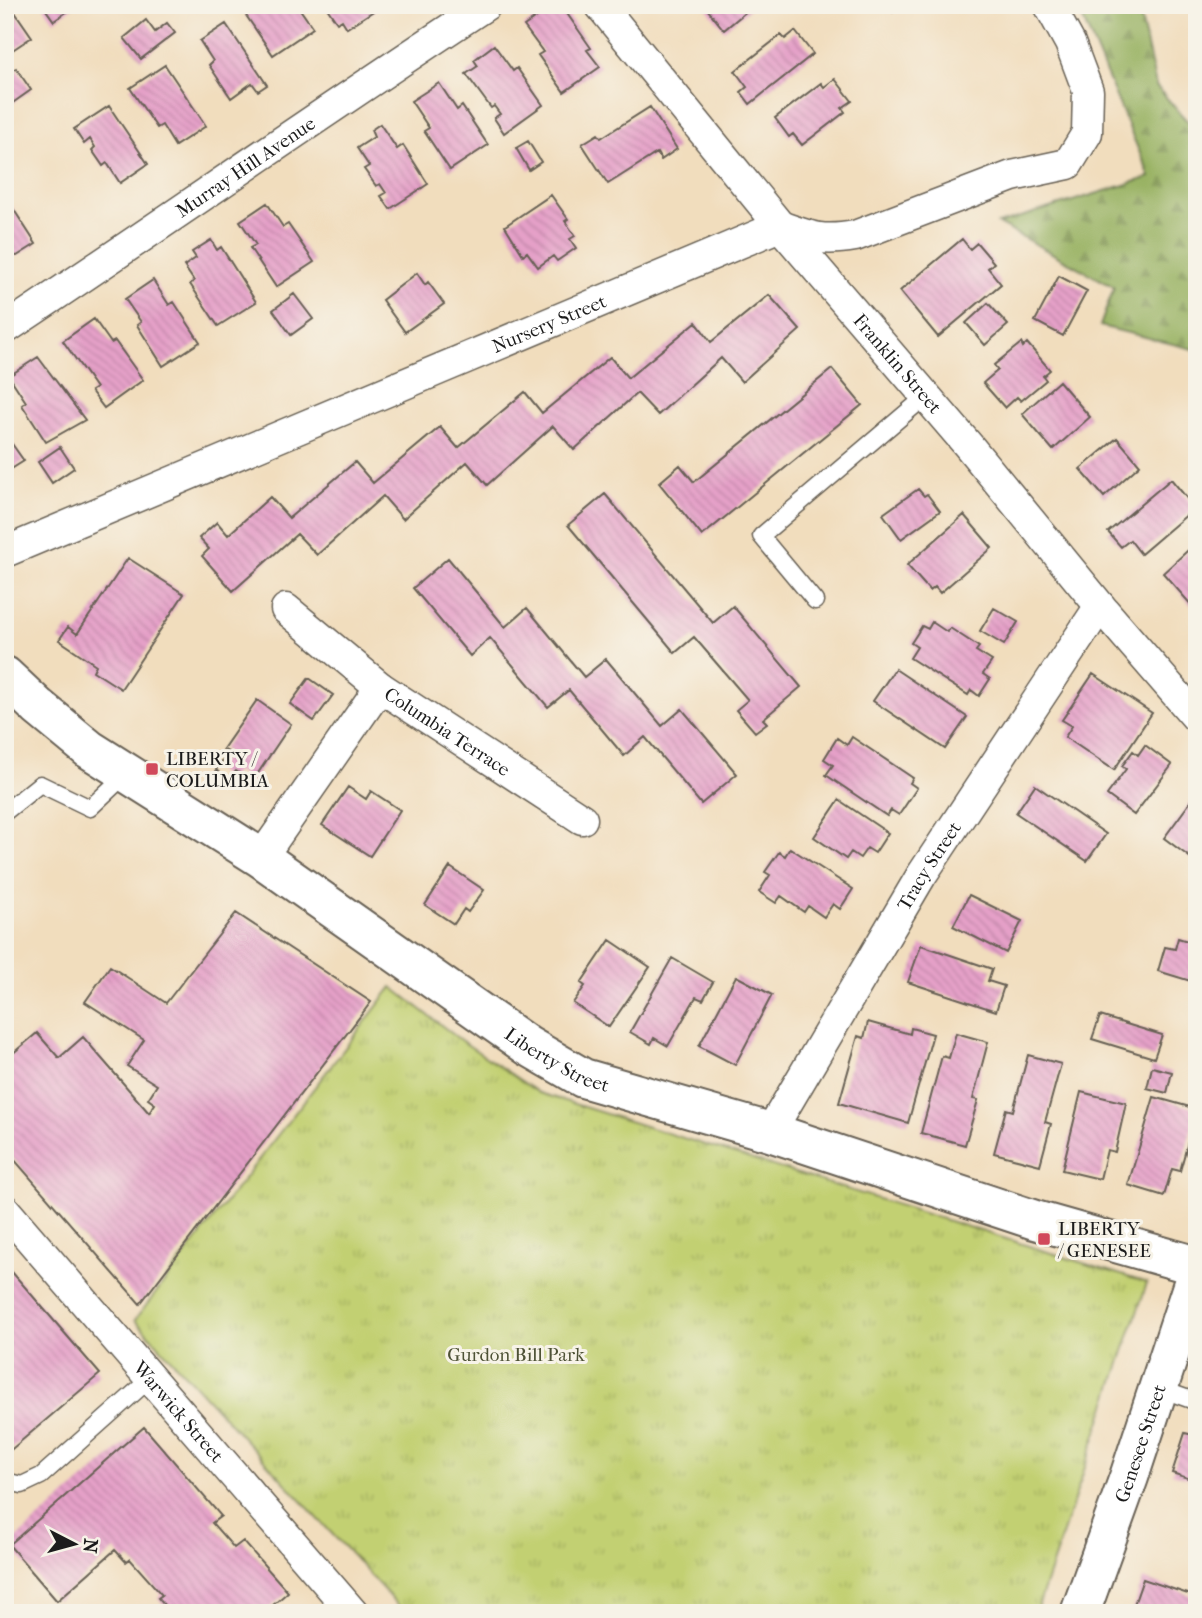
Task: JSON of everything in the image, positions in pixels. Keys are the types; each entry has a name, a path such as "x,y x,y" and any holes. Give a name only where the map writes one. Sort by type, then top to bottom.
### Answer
{"main road":[{"name":"Liberty Street","path":"12,695 89,749 261,858 528,1046 583,1077 770,1132 1035,1220 1197,1268"},
{"name":"Genesee Street","path":"1080,1613 1197,1268"}],"street":[{"name":"Murray Hill Avenue","path":"5,329 486,5"},
{"name":"Franklin Street","path":"600,5 780,226 1197,718"},
{"path":"780,226 815,239 831,240 855,236 1012,176 1068,164 1087,133 1088,91 1070,43 1049,5"},
{"name":"Nursery Street","path":"5,552 780,226"},
{"name":"Tracy Street","path":"770,1132 921,876 1100,606"},
{"path":"286,609 380,687"},
{"name":"Columbia Terrace","path":"261,858 380,687 582,819"},
{"name":"Warwick Street","path":"5,1210 152,1377 353,1613"}],"lane":[{"path":"815,601 761,536 926,396"},
{"path":"5,812 40,784 90,808 127,773"},
{"path":"5,1482 22,1485 41,1476 152,1377"},
{"path":"1158,1388 1197,1402"}],"green space":[{"path":"1077,5 1138,5 1156,86 1197,132 1197,350 1100,326 1114,287 998,224 1150,177"},
{"name":"Gurdon Bill Park","path":"392,987 459,1039 539,1093 1147,1283 1036,1613 405,1613 135,1320"}],"building":[{"path":"5,5 10,5 32,37 5,55"},
{"path":"76,5 54,21 44,7"},
{"path":"251,5 297,5 313,28 273,55 243,11"},
{"path":"325,5 376,5 378,8 347,28 342,20 337,23"},
{"path":"554,5 561,5 591,48 587,50 600,67 564,92 538,55 543,52 524,26"},
{"path":"704,5 754,5 724,30"},
{"path":"889,5 903,5 893,12"},
{"path":"146,20 155,32 167,23 175,33 141,59 124,38"},
{"path":"226,24 267,85 258,91 252,83 231,98 209,65 213,61 200,41"},
{"path":"795,31 813,54 750,104 741,92 747,87 735,71 781,35 785,39"},
{"path":"494,45 513,71 517,68 543,105 504,133 494,118 500,114 494,106 491,108 466,74 478,66 474,60"},
{"path":"165,65 206,126 175,146 162,125 157,128 130,88"},
{"path":"16,68 31,90 7,107 5,75"},
{"path":"835,79 852,101 842,108 845,112 802,145 793,134 789,137 775,118 821,83 824,87"},
{"path":"439,83 457,110 462,106 488,145 450,170 424,131 429,128 411,101"},
{"path":"109,106 148,164 120,183 107,163 103,166 92,150 95,147 90,139 84,144 74,129"},
{"path":"650,107 677,149 661,160 657,153 608,184 582,144 598,134 601,138"},
{"path":"380,124 397,149 403,145 428,184 390,209 381,196 386,193 380,184 376,186 364,169 369,166 357,148 374,137 371,130"},
{"path":"528,141 541,162 529,170 516,148"},
{"path":"551,195 568,219 565,221 575,236 570,239 576,248 557,261 553,256 538,267 527,252 523,255 505,226"},
{"path":"5,196 36,244 17,256 5,254"},
{"path":"267,203 283,227 288,224 314,262 276,287 250,248 256,245 240,221"},
{"path":"962,239 970,249 977,243 994,263 988,268 1001,284 938,337 900,291"},
{"path":"211,240 217,250 221,247 256,302 218,326 190,284 194,281 184,266 196,258 192,252"},
{"path":"417,273 425,285 428,282 444,304 405,332 382,300"},
{"path":"1059,276 1087,291 1063,336 1035,321"},
{"path":"153,280 169,305 174,302 200,342 163,366 137,325 141,322 125,299"},
{"path":"294,294 313,319 291,335 273,310"},
{"path":"769,295 800,330 742,382 721,358 658,415 637,393 574,450 553,426 487,485 467,462 403,519 383,496 317,555 297,534 233,591 202,556 209,549 199,538 217,522 228,535 270,497 289,518 355,462 373,483 440,427 458,448 525,392 542,413 610,357 628,378 696,322 711,342"},
{"path":"988,303 1008,325 985,345 966,323"},
{"path":"94,319 111,343 115,341 143,380 104,408 91,391 96,388 63,341"},
{"path":"1021,343 1023,347 1027,343 1050,370 1043,376 1046,380 1021,401 1017,397 1005,408 983,383 998,370 994,365"},
{"path":"38,357 85,420 46,442 22,405 26,402 9,376"},
{"path":"832,369 862,405 702,536 659,483 680,465 694,482"},
{"path":"1059,381 1090,417 1053,450 1022,414"},
{"path":"5,434 24,461 5,473"},
{"path":"1117,438 1140,465 1104,497 1080,469"},
{"path":"60,447 74,468 52,483 38,462"},
{"path":"1171,479 1195,508 1141,554 1130,540 1121,547 1108,532"},
{"path":"918,489 924,496 927,494 940,511 901,539 883,514"},
{"path":"605,494 713,623 733,606 801,687 763,719 767,723 755,732 736,710 748,700 694,637 675,653 568,525"},
{"path":"964,515 992,548 940,593 935,587 930,591 907,565"},
{"path":"1197,542 1197,604 1193,607 1163,573"},
{"path":"128,558 184,594 121,689 93,671 96,665 59,640 68,627 77,634"},
{"path":"448,558 505,627 527,608 584,677 606,659 662,726 682,709 737,774 701,804 645,737 624,756 569,690 548,707 490,638 470,656 413,588"},
{"path":"994,608 1018,622 1004,645 980,631"},
{"path":"932,622 947,632 950,628 979,647 976,651 992,661 983,674 990,679 979,696 971,690 968,695 910,658 917,647 911,643 922,626 928,629"},
{"path":"895,669 967,717 945,749 873,701"},
{"path":"1093,674 1152,713 1114,770 1065,737 1072,726 1062,720"},
{"path":"309,678 333,695 314,721 290,704"},
{"path":"257,700 291,724 252,782 236,771 229,780 216,770 228,752 223,749"},
{"path":"852,737 913,778 910,783 917,788 899,815 891,810 887,816 826,775 833,765 824,759 837,738 847,745"},
{"path":"1145,745 1172,765 1134,815 1107,795 1126,769 1122,766 1133,751 1138,755"},
{"path":"1035,785 1106,834 1087,861 1016,813"},
{"path":"348,787 366,799 371,791 400,810 370,856 322,825"},
{"path":"1197,793 1197,853 1192,859 1164,838"},
{"path":"839,800 888,833 875,853 867,848 860,858 851,852 846,859 814,837"},
{"path":"790,848 853,889 840,909 833,904 824,917 808,906 804,912 781,896 776,903 759,892 770,875 765,872 779,852 785,856"},
{"path":"450,867 484,890 468,912 464,909 454,924 425,905"},
{"path":"969,895 1022,921 1006,953 953,926"},
{"path":"236,913 371,1002 140,1304 5,1149 5,1060 37,1033 59,1058 83,1037 149,1113 155,1104 148,1099 157,1085 127,1066 144,1040 85,1002 110,966 166,1003"},
{"path":"1178,938 1197,944 1197,983 1158,971 1165,947 1175,949"},
{"path":"610,940 650,967 609,1027 573,1003 585,986 581,983"},
{"path":"921,945 992,969 988,981 1004,986 996,1011 908,982"},
{"path":"672,958 713,982 703,1000 696,997 668,1046 654,1038 651,1044 630,1032"},
{"path":"736,976 772,995 735,1065 699,1046"},
{"path":"1100,1016 1162,1035 1154,1058 1092,1039"},
{"path":"868,1022 910,1034 911,1028 933,1034 908,1123 839,1103 858,1036 864,1038"},
{"path":"956,1033 988,1042 973,1099 978,1100 965,1145 921,1133 942,1056 949,1058"},
{"path":"1028,1055 1061,1064 1045,1122 1051,1124 1040,1165 994,1153 1006,1109 1013,1111"},
{"path":"1152,1067 1172,1072 1167,1093 1147,1088"},
{"path":"1081,1092 1126,1103 1115,1152 1107,1150 1100,1179 1062,1170"},
{"path":"1154,1097 1197,1109 1180,1171 1172,1169 1164,1196 1128,1185"},
{"path":"5,1264 100,1374 6,1454 5,1453"},
{"path":"144,1427 221,1516 212,1523 234,1548 243,1541 288,1592 264,1613 171,1613 158,1598 162,1595 130,1559 126,1562 115,1550 57,1601 9,1545"},
{"path":"1185,1433 1197,1436 1197,1481 1172,1473"},
{"path":"1143,1579 1197,1597 1197,1613 1131,1613"}],"place":[{"name":"LIBERTY / COLUMBIA","path":"152,769"},
{"name":"LIBERTY / GENESEE","path":"1044,1239"}]}
